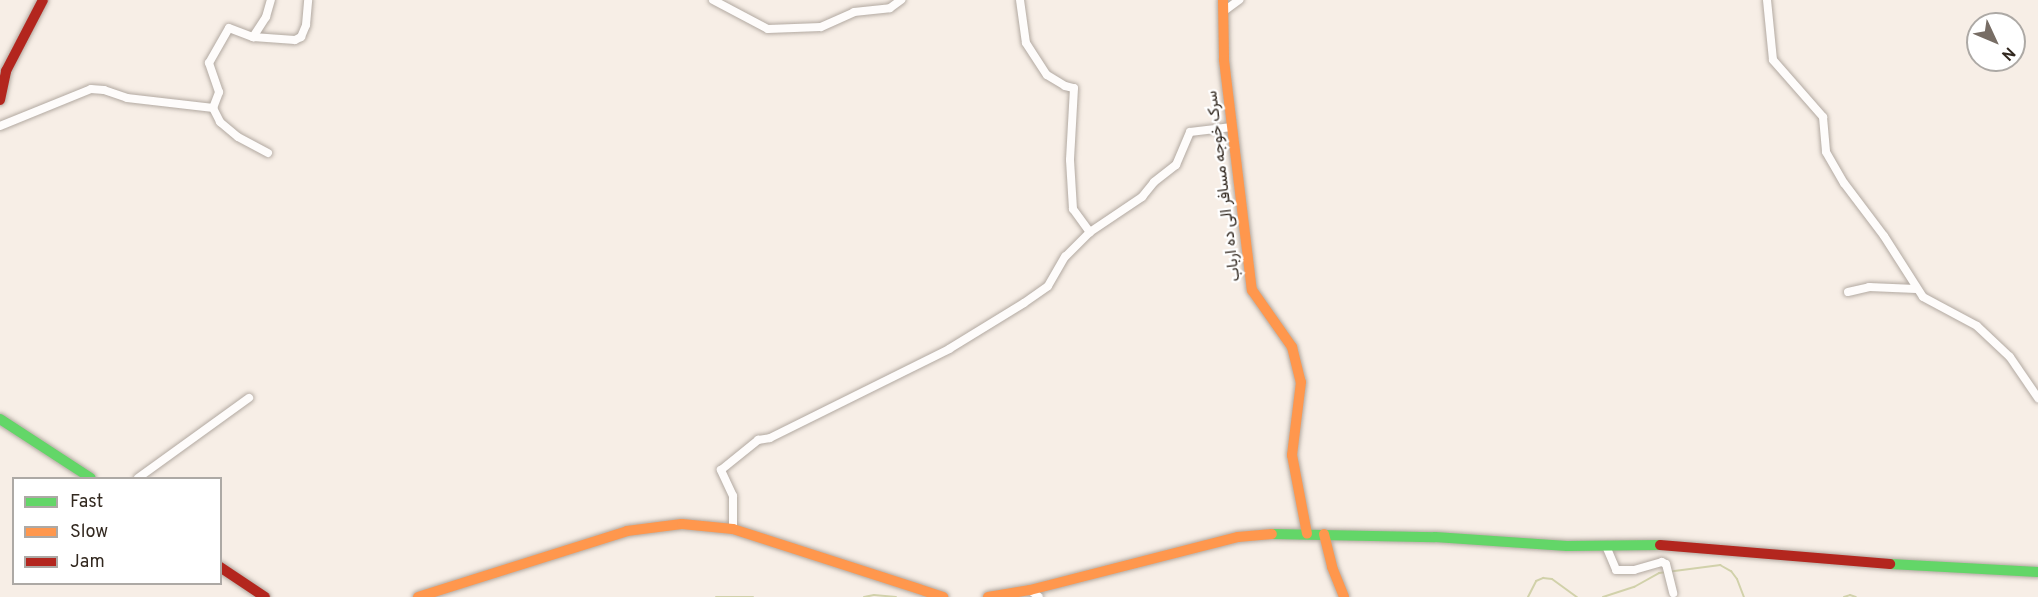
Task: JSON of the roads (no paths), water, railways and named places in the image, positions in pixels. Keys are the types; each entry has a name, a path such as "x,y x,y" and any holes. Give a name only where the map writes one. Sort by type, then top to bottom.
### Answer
{"main road":[{"path":"0,100 6,70 43,0"},
{"name":"سرک خوجه مسافر الی ده ارباب","path":"1223,6 1224,60 1252,290 1292,347 1300,382 1292,455 1307,534"},
{"path":"0,420 89,477"},
{"path":"418,597 645,527 682,524 733,529 943,597"},
{"path":"988,597 1035,594 1238,537 1263,534 1324,534 1606,546 1704,547 1873,563 2038,572"},
{"path":"1324,534 1332,567 1344,597"},
{"path":"222,568 256,594 265,597"}],"street":[{"path":"253,37 266,17 271,0"},
{"path":"268,153 238,137 220,122 213,108 219,92 209,63 229,27 253,37 295,40 301,37 306,26 308,0"},
{"path":"713,0 768,30 821,27 854,12 890,8 902,0"},
{"path":"1020,0 1026,43 1047,75 1065,86 1074,88 1070,160 1073,208 1090,232"},
{"path":"1223,6 1239,0"},
{"path":"1767,0 1773,60 1823,117 1826,152 1844,183 1884,236 1916,289 1923,297 1977,326 2010,357 2038,398"},
{"path":"0,126 91,89 127,98 213,108"},
{"path":"733,529 733,496 721,470 759,440 770,438 949,349 1024,303 1048,286 1065,257 1090,232 1142,197 1154,183 1176,165 1190,132 1232,127"},
{"path":"1848,292 1869,287 1916,289"},
{"path":"139,477 249,398"},
{"path":"1606,546 1616,570 1634,570 1662,562 1668,568 1672,590"}],"waterway":[{"path":"1603,597 1634,587 1659,573 1720,565 1731,571 1744,597"},
{"path":"1528,597 1536,581 1543,578 1552,579 1577,597"},
{"path":"864,597 874,595 896,597"},
{"path":"1844,597 1850,595 1856,597"},
{"path":"716,597 753,597"}]}
